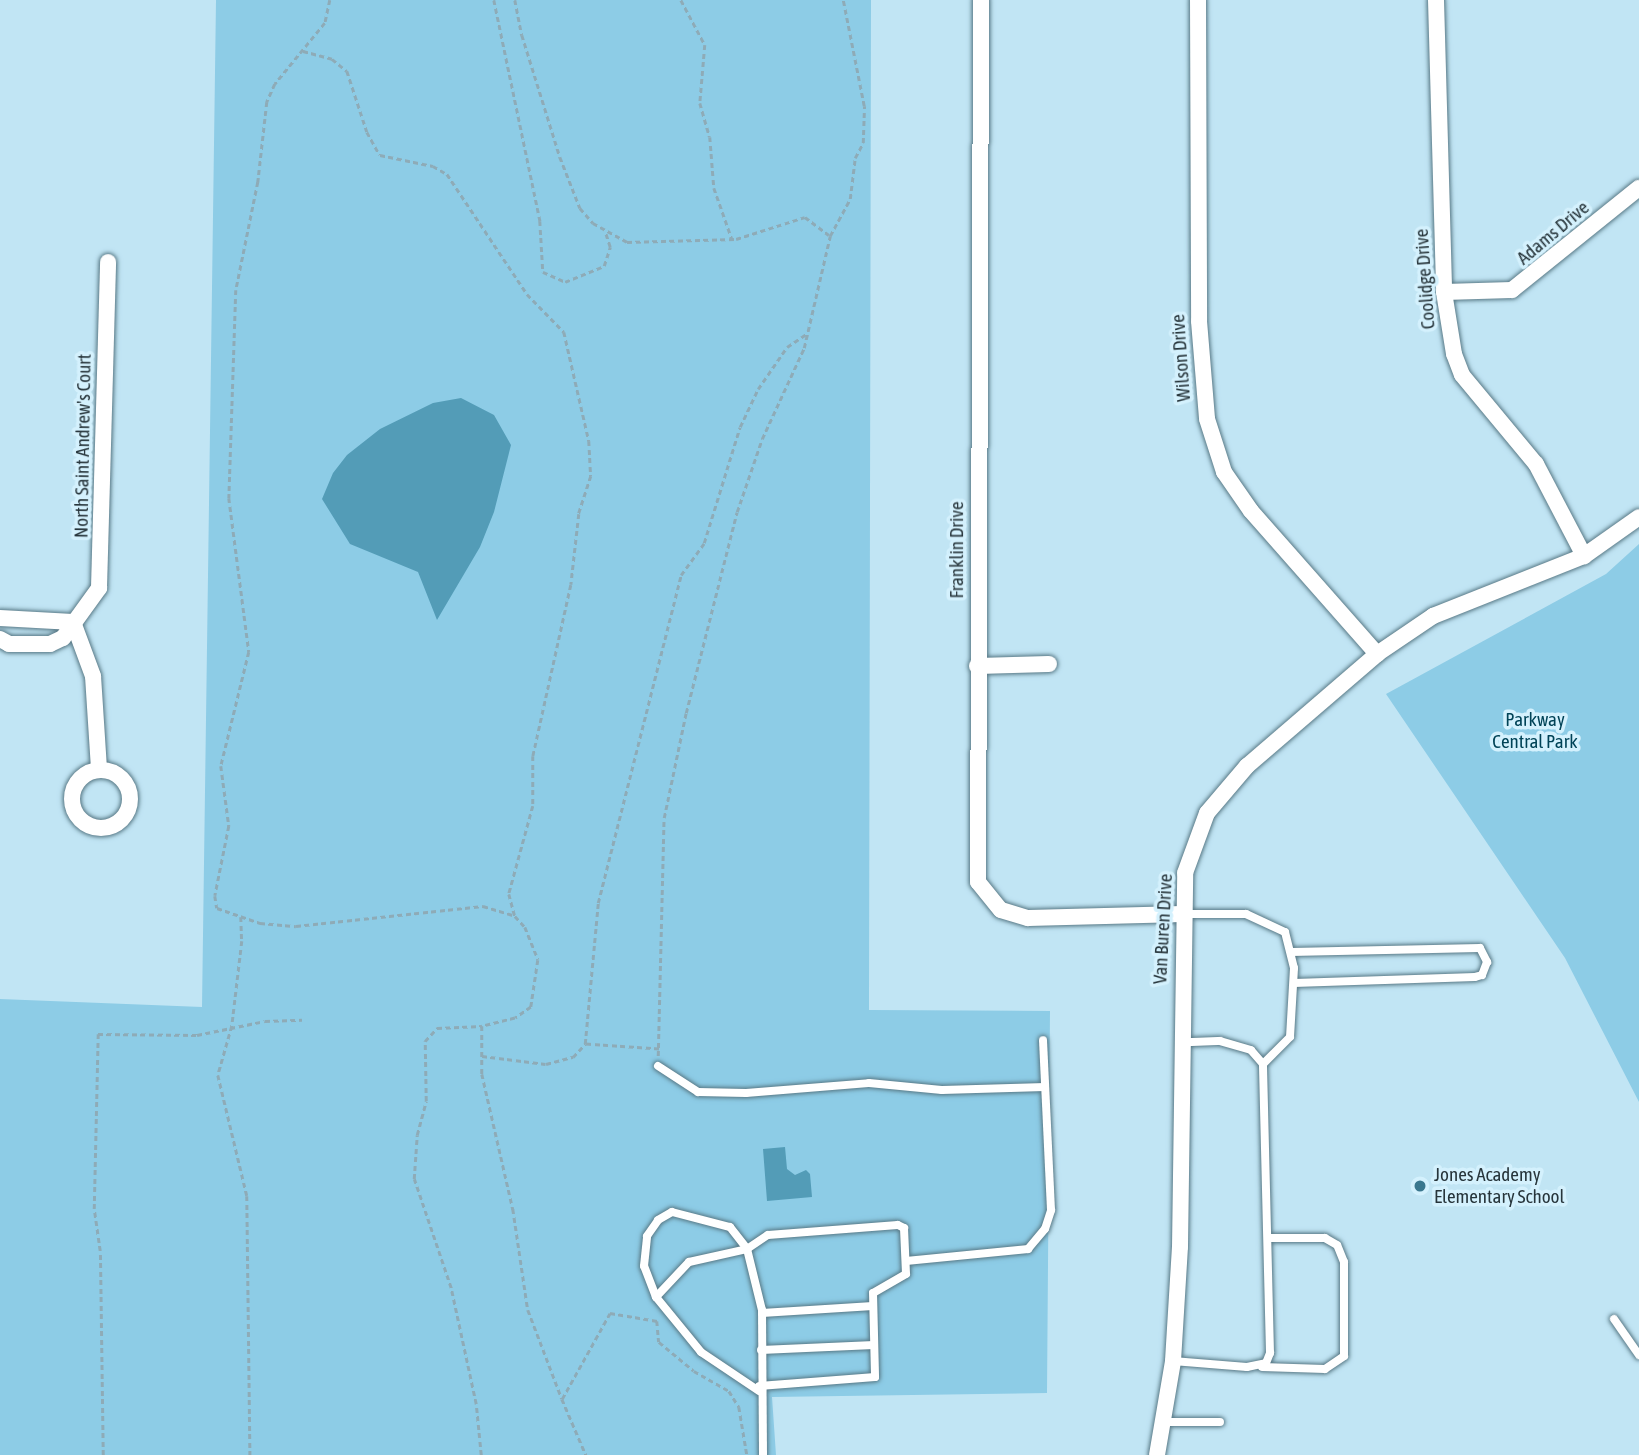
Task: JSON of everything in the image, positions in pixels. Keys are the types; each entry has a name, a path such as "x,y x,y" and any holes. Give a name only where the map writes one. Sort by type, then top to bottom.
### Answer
{"street":[{"name":"Franklin Drive","path":"981,0 975,858 986,895 1001,909 1028,918 1182,914"},
{"name":"Wilson Drive","path":"1198,0 1199,321 1207,419 1224,472 1251,510 1377,654"},
{"name":"Coolidge Drive","path":"1436,0 1444,292 1462,375 1536,464 1584,556"},
{"name":"Adams Drive","path":"1444,292 1512,290 1639,188"},
{"name":"North Saint Andrew's Court","path":"0,639 9,644 50,644 62,638 99,589 102,557 108,262"},
{"name":"Van Buren Drive","path":"1157,1455 1173,1361 1181,1247 1180,1042 1185,873 1207,813 1247,766 1377,654 1433,616 1584,556 1639,517"},
{"path":"0,618 73,622 93,676 99,770"},
{"path":"977,666 1049,663"}],"lane":[{"path":"1182,914 1257,918 1285,932 1291,952 1294,983 1290,1037 1263,1064"},
{"path":"1291,952 1480,948 1487,962 1482,975 1475,977 1294,983"},
{"path":"906,1261 1028,1249 1045,1229 1051,1210 1043,1040"},
{"path":"1180,1042 1220,1041 1251,1050 1263,1064 1270,1353 1266,1363 1249,1367"},
{"path":"658,1066 698,1092 746,1093 869,1083 942,1090 1045,1087"},
{"path":"656,1297 689,1262 747,1249 768,1235 898,1225 904,1228 906,1274 873,1293 875,1377 869,1380 759,1388 701,1352 656,1297 644,1266 648,1236 658,1220 672,1212 730,1227 747,1249 762,1313 759,1388 763,1455"},
{"path":"1173,1361 1325,1369 1345,1356 1345,1262 1337,1245 1325,1238 1268,1238"},
{"path":"762,1313 873,1306"},
{"path":"1614,1319 1639,1355"},
{"path":"761,1350 874,1345"},
{"path":"1163,1422 1220,1422"}],"path":[{"path":"330,0 325,23 275,83 267,102 258,182 236,290 229,498 248,652 221,766 229,826 215,896 218,908 241,917 296,926 482,906 515,916"},
{"path":"494,0 540,221 543,272 565,282 604,266 610,247 606,232"},
{"path":"516,0 522,35 560,157 580,208 606,232 627,242 732,239 805,217 830,236"},
{"path":"681,0 705,44 700,103 710,137 714,188 732,239"},
{"path":"658,1066 664,818 737,512 762,439 808,332 830,236 850,199 855,158 863,144 865,127 843,0"},
{"path":"303,51 332,59 347,71 367,132 380,155 433,166 447,174 527,294 564,332 589,441 591,476 579,514 571,585 533,756 533,806 509,894 515,916 525,927 538,960 531,1007 515,1018 482,1026 437,1028 425,1041 426,1101 417,1135 414,1179 451,1288 481,1455"},
{"path":"482,1056 546,1064 573,1057 585,1044 597,902 681,575 704,543 740,427 758,389 787,347 808,332"},
{"path":"241,917 242,941 232,1026 218,1075 247,1196 250,1455"},
{"path":"103,1455 100,1251 94,1209 98,1034 197,1035 232,1026 302,1020"},
{"path":"482,1026 482,1056 494,1139 513,1209 528,1310 586,1455"},
{"path":"585,1044 659,1049"},
{"path":"656,1297 659,1342 694,1371 729,1391 739,1407 747,1455"},
{"path":"562,1399 610,1313 657,1321"}],"green space":[{"path":"216,0 871,0 869,1010 1050,1011 1047,1393 772,1397 776,1455 0,1455 0,999 202,1007"},
{"name":"Parkway Central Park","path":"1639,544 1639,1102 1565,958 1386,694 1606,574"}],"shaded area":[{"path":"461,398 494,415 511,445 494,512 480,547 437,620 418,572 350,544 322,499 333,473 347,455 380,429 433,403"},
{"path":"785,1147 787,1169 795,1175 806,1170 810,1174 812,1197 767,1201 763,1149"}],"place":[{"name":"Jones Academy Elementary School","path":"1420,1186"}]}
